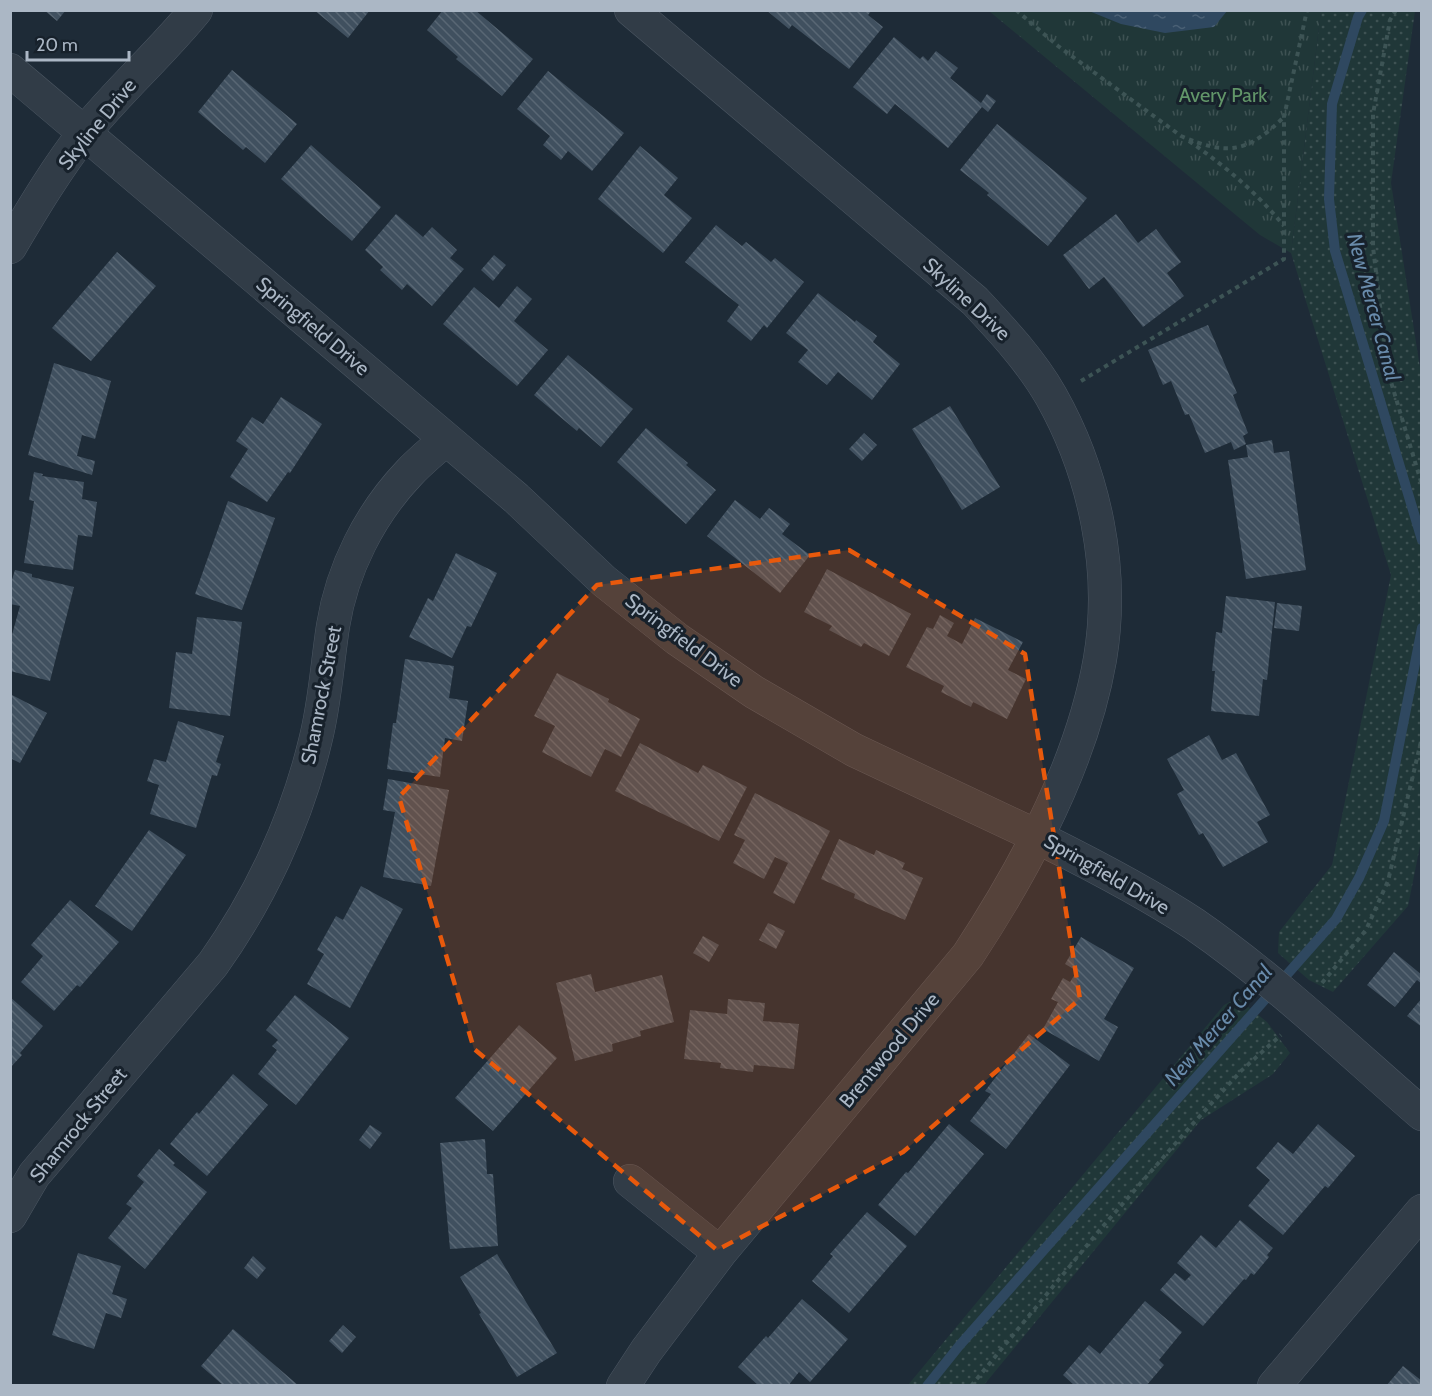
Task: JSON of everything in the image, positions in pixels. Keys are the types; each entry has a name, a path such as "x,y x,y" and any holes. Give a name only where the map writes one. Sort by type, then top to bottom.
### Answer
{"street":[{"name":"Skyline Drive","path":"10,247 39,198 85,133 122,89 165,47 196,10"},
{"name":"Skyline Drive","path":"631,10 975,301 1014,342 1052,398 1075,444 1092,496 1101,544 1105,594 1101,656 1093,694 1069,766 1039,834"},
{"name":"Springfield Drive","path":"10,70 516,498 604,581 677,639 754,692 854,750 1028,832 1039,834 1047,842 1136,887 1194,925 1261,975 1303,993 1422,1114"},
{"name":"Shamrock Street","path":"10,1216 34,1175 213,964 265,879 292,817 315,743 326,688 334,623 346,575 362,538 377,512 409,473 446,439"},
{"name":"Brentwood Drive","path":"623,1386 646,1351 720,1253 968,955 994,915 1039,834"},
{"path":"630,1181 720,1253"},
{"path":"1274,1386 1422,1210"}],"path":[{"path":"1016,10 1058,46 1226,167 1266,203 1284,226"},
{"path":"1052,398 1284,259 1284,117 1307,10"},
{"path":"1396,10 1390,20 1372,114 1372,247 1388,372 1422,485"},
{"path":"1181,136 1202,145 1223,150 1241,147 1267,134 1284,117"},
{"path":"1303,993 1366,930 1388,881 1422,738"},
{"path":"971,1386 1098,1232 1189,1128 1241,1071 1282,1035"}],"highlighted area":[{"path":"849,550 1025,654 1080,999 903,1152 717,1250 474,1049 399,797 597,585"}],"green space":[{"name":"Avery Park","path":"989,11 1321,11 1291,253 1260,235"},
{"path":"1321,11 1415,11 1391,183 1421,374 1421,841 1408,906 1333,992 1309,980 1278,953 1279,932 1332,865 1391,575 1291,253"},
{"path":"1237,998 1267,1022 1290,1053 1273,1074 1201,1120 984,1385 908,1385 1224,1005"}],"water":[{"path":"1089,11 1227,11 1214,27 1165,33 1121,24"}],"building":[{"path":"44,10 66,10 57,21"},
{"path":"314,10 370,10 348,38"},
{"path":"443,10 475,10 533,59 502,96 456,59 458,57 427,30"},
{"path":"766,10 872,10 868,15 883,27 849,69 792,25 789,29"},
{"path":"894,37 920,59 923,56 928,61 936,51 958,68 950,78 981,103 987,94 996,101 988,112 982,107 948,148 895,104 887,114 853,87"},
{"path":"232,70 297,124 265,163 246,147 243,150 198,112"},
{"path":"548,71 624,133 592,171 568,151 561,160 543,145 550,136 517,109"},
{"path":"997,124 1087,198 1048,246 960,170"},
{"path":"311,145 381,207 352,241 281,179"},
{"path":"640,146 678,178 664,195 692,218 663,253 598,199"},
{"path":"396,214 423,237 432,227 457,250 450,258 464,269 432,306 407,284 402,290 380,270 383,267 365,250"},
{"path":"1116,214 1138,243 1156,229 1181,262 1167,273 1184,296 1143,327 1104,277 1089,289 1063,255"},
{"path":"716,225 742,246 746,242 771,262 775,258 804,282 767,328 764,325 751,341 727,321 739,305 685,262"},
{"path":"117,252 156,286 91,361 52,328"},
{"path":"494,255 506,265 493,281 481,270"},
{"path":"517,286 532,299 514,321 548,350 517,386 443,324 474,287 499,308"},
{"path":"818,293 877,336 873,342 900,364 872,400 838,372 827,385 798,362 808,350 786,333"},
{"path":"1208,325 1237,393 1233,395 1248,433 1243,436 1246,444 1234,450 1231,442 1205,453 1189,414 1185,415 1171,381 1163,385 1148,350"},
{"path":"568,355 633,409 601,447 579,428 577,431 534,395"},
{"path":"54,363 111,381 95,439 82,435 77,456 95,461 92,475 28,455"},
{"path":"281,397 322,424 290,473 288,472 267,502 230,477 248,449 236,441 252,417 263,424"},
{"path":"950,406 1000,487 962,510 912,429"},
{"path":"646,428 716,490 686,524 617,462"},
{"path":"864,433 877,445 862,461 849,449"},
{"path":"1272,440 1274,453 1289,451 1306,570 1246,579 1228,460 1248,457 1246,445"},
{"path":"34,472 43,474 42,476 84,482 82,499 97,502 92,537 78,535 73,570 24,563 34,501 29,500"},
{"path":"735,500 760,519 769,508 790,524 782,534 810,555 780,593 707,536"},
{"path":"228,501 275,518 242,610 195,594"},
{"path":"456,553 497,573 471,627 467,626 452,658 409,637 428,598 433,601"},
{"path":"827,569 911,614 889,656 864,643 861,647 829,630 832,626 804,612"},
{"path":"15,570 32,574 32,577 74,587 50,681 10,671 10,642 20,606 10,604 10,586"},
{"path":"1226,596 1275,602 1267,680 1263,679 1259,716 1211,711 1216,632 1222,633"},
{"path":"1277,603 1302,606 1299,631 1274,628"},
{"path":"940,615 954,623 947,636 962,644 975,618 1023,642 1008,670 1026,679 1007,719 973,702 971,707 941,692 944,686 906,667 927,627 933,629"},
{"path":"197,617 242,622 230,716 169,708 176,652 192,654"},
{"path":"405,659 454,666 449,698 468,701 462,741 445,738 440,777 387,769"},
{"path":"557,673 609,699 608,702 640,719 621,757 605,749 591,777 542,752 555,726 534,716"},
{"path":"10,694 47,713 20,763 10,758"},
{"path":"178,721 224,736 216,762 221,764 217,776 212,775 196,828 150,814 159,785 147,781 154,759 166,762"},
{"path":"1209,735 1222,760 1236,753 1270,815 1257,822 1268,842 1223,867 1203,833 1199,835 1177,794 1184,790 1167,759"},
{"path":"640,743 698,773 703,765 747,787 719,841 615,791"},
{"path":"388,779 449,790 431,886 383,877 395,812 383,810"},
{"path":"755,793 830,831 794,904 773,893 788,863 775,857 764,879 733,863 745,840 734,835"},
{"path":"149,830 186,855 132,931 95,906"},
{"path":"839,839 874,855 876,850 905,863 902,869 923,878 905,920 854,898 855,894 821,879"},
{"path":"361,886 403,909 350,1008 307,984 324,954 317,950 336,916 343,920"},
{"path":"70,900 119,942 80,987 77,985 54,1011 21,982 43,956 31,945"},
{"path":"768,923 785,931 776,949 759,940"},
{"path":"703,936 719,945 709,962 693,953"},
{"path":"1081,937 1134,968 1104,1019 1118,1027 1099,1061 1043,1029 1058,1002 1051,999 1063,978 1070,982 1077,971 1065,964"},
{"path":"1394,952 1422,975 1422,984 1417,980 1395,1007 1367,985"},
{"path":"591,974 595,992 662,975 674,1022 640,1031 641,1036 612,1044 613,1051 575,1061 556,983"},
{"path":"295,995 349,1038 296,1105 258,1074 277,1050 272,1046 278,1040 266,1030"},
{"path":"10,997 43,1026 10,1068"},
{"path":"1422,998 1422,1027 1407,1016"},
{"path":"728,999 765,1003 763,1021 799,1024 794,1069 754,1065 753,1072 720,1068 721,1063 684,1059 690,1010 727,1014"},
{"path":"519,1025 557,1058 493,1131 455,1098"},
{"path":"1029,1034 1070,1065 1006,1149 970,1121 991,1094 985,1091"},
{"path":"233,1074 268,1105 207,1176 170,1144"},
{"path":"949,1124 984,1154 915,1236 878,1205"},
{"path":"1318,1124 1355,1156 1328,1188 1325,1186 1283,1235 1248,1206 1270,1180 1256,1168 1278,1142 1293,1154"},
{"path":"370,1125 382,1133 370,1149 359,1140"},
{"path":"485,1139 487,1174 493,1174 498,1246 450,1249 440,1143"},
{"path":"159,1149 175,1163 173,1165 207,1192 145,1269 108,1238 132,1208 126,1204 144,1182 137,1176"},
{"path":"867,1212 907,1246 849,1313 812,1281 833,1256 830,1254"},
{"path":"1240,1220 1273,1248 1267,1255 1269,1257 1254,1275 1251,1273 1246,1280 1244,1279 1203,1326 1160,1290 1175,1273 1185,1281 1191,1275 1177,1263 1201,1235 1216,1248"},
{"path":"78,1253 121,1266 112,1294 127,1299 121,1318 106,1313 94,1349 52,1335"},
{"path":"497,1254 557,1353 517,1377 479,1314 481,1313 460,1277"},
{"path":"253,1256 266,1268 257,1279 244,1268"},
{"path":"802,1299 848,1339 810,1382 799,1372 788,1386 759,1386 738,1367 766,1336 768,1338"},
{"path":"1145,1301 1182,1332 1159,1360 1164,1365 1146,1386 1075,1386 1063,1375 1089,1345 1100,1354"},
{"path":"343,1325 356,1337 342,1353 329,1341"},
{"path":"233,1329 299,1386 224,1386 201,1366"},
{"path":"1403,1366 1422,1381 1422,1386 1386,1386"}],"waterway":[{"name":"New Mercer Canal","path":"1362,10 1332,104 1329,199 1335,251 1422,540"},
{"name":"New Mercer Canal","path":"927,1386 959,1346 1336,919 1359,878 1384,821 1422,628"}]}
